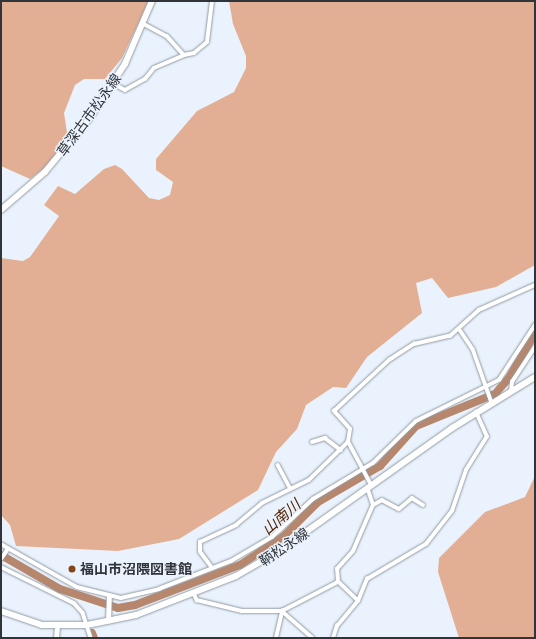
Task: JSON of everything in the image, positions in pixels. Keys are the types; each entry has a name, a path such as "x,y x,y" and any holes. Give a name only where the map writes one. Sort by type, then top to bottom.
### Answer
{"main road":[{"name":"草深古市松永線","path":"1,210 71,143 113,83 144,24 152,1"},
{"name":"鞆松永線","path":"1,611 27,622 57,627 87,625 108,621 194,593 257,566 369,485 491,401 511,392 535,377"}],"street":[{"path":"113,83 126,90 145,78 154,68 184,55 194,53 206,42 212,1"},
{"path":"144,24 167,36 184,55"},
{"path":"212,568 200,552 200,542 236,525 256,506 309,480 341,450 348,442 350,429 334,411 389,360 414,344 460,330 479,310 535,285"},
{"path":"1,544 7,550 55,577 109,599 129,598 212,568 250,552 313,499 363,472 416,421 485,389 499,380 535,325"},
{"path":"460,330 473,349 485,389 491,401"},
{"path":"511,392 512,382 535,347"},
{"path":"333,638 337,626 358,601 367,579 426,544 452,511 466,470 487,437 476,412"},
{"path":"312,442 325,438 341,450"},
{"path":"348,442 369,485 374,505"},
{"path":"278,466 291,488"},
{"path":"358,601 338,582 337,569 353,551 374,505 382,500 400,509 412,498 423,505"},
{"path":"1,559 7,550"},
{"path":"1,567 74,603 83,613 91,638"},
{"path":"194,593 197,600 242,611 282,611 338,582"},
{"path":"108,621 107,613 109,599"},
{"path":"276,638 282,611"},
{"path":"282,611 313,638"},
{"path":"56,638 57,627"}],"shaded area":[{"path":"1,1 149,1 122,58 105,79 84,79 75,85 64,113 68,139 49,164 30,179 1,166"},
{"path":"229,1 535,1 535,265 496,287 448,298 432,278 416,283 422,313 367,357 346,388 333,387 306,405 297,429 276,452 258,490 179,539 118,551 16,546 10,525 1,515 1,258 23,261 30,257 59,216 44,205 58,186 75,194 104,169 115,165 122,169 149,198 159,200 170,195 173,182 156,170 156,159 197,111 234,92 246,68 246,56 233,24"},
{"path":"535,476 535,638 459,638 438,572 439,558 485,512 525,497"}],"waterway":[{"name":"山南川","path":"1,555 60,589 118,608 135,605 240,565 284,536 318,502 380,466 416,426 495,394 509,378 535,333"},
{"path":"92,633 94,638"}],"place":[{"name":"福山市沼隈図書館","path":"72,569"}]}
